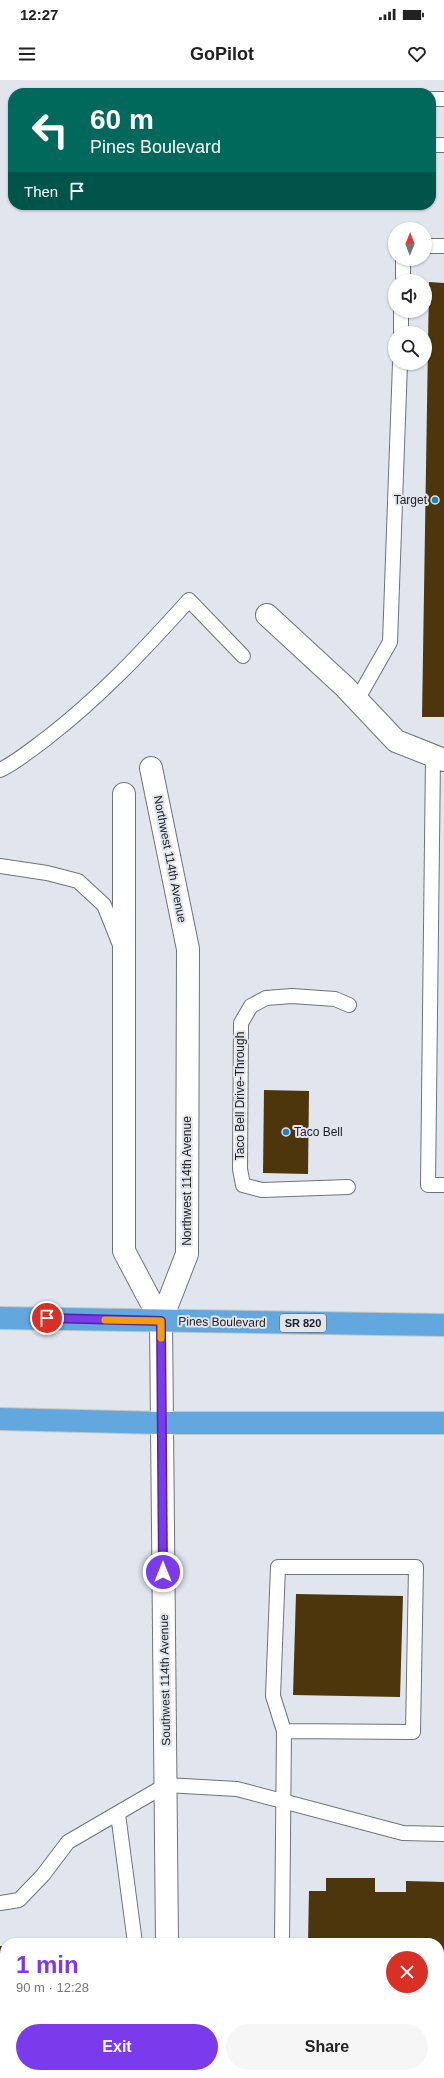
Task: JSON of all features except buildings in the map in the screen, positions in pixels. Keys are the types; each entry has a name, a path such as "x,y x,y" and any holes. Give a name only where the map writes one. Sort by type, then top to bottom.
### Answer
{"highway":[{"name":"Pines Boulevard","path":"0,1318 444,1325"},
{"path":"0,1419 162,1423 444,1423"}],"street":[{"path":"268,615 357,700 396,741 438,759"},
{"name":"Northwest 114th Avenue","path":"151,768 188,949 187,1254 161,1321"},
{"path":"124,794 124,1251 161,1321"},
{"name":"Southwest 114th Avenue","path":"161,1321 167,1938"}],"lane":[{"path":"432,246 444,246"},
{"path":"357,700 390,642 400,370"},
{"path":"0,770 12,764 77,716 133,662 188,600 242,656"},
{"path":"438,759 428,1185 444,1185"},
{"path":"0,866 47,873 78,881 104,905 124,954"},
{"name":"Taco Bell Drive-Through","path":"348,1005 335,999 292,996 266,998 251,1006 241,1022 240,1154 240,1169 243,1185 262,1190 348,1187"},
{"path":"282,1938 284,1731 273,1696 278,1567 416,1567 413,1732 284,1731"},
{"path":"0,1903 19,1900 43,1875 68,1842 166,1785 238,1789 403,1833 444,1834"},
{"path":"118,1814 134,1938"}],"slow traffic":[{"path":"105,1320 161,1321 161,1338"}],"place":[{"name":"Target","path":"435,500"},
{"name":"Taco Bell","path":"286,1132"}],"route":[{"path":"47,1318 161,1321 163,1572"}]}
